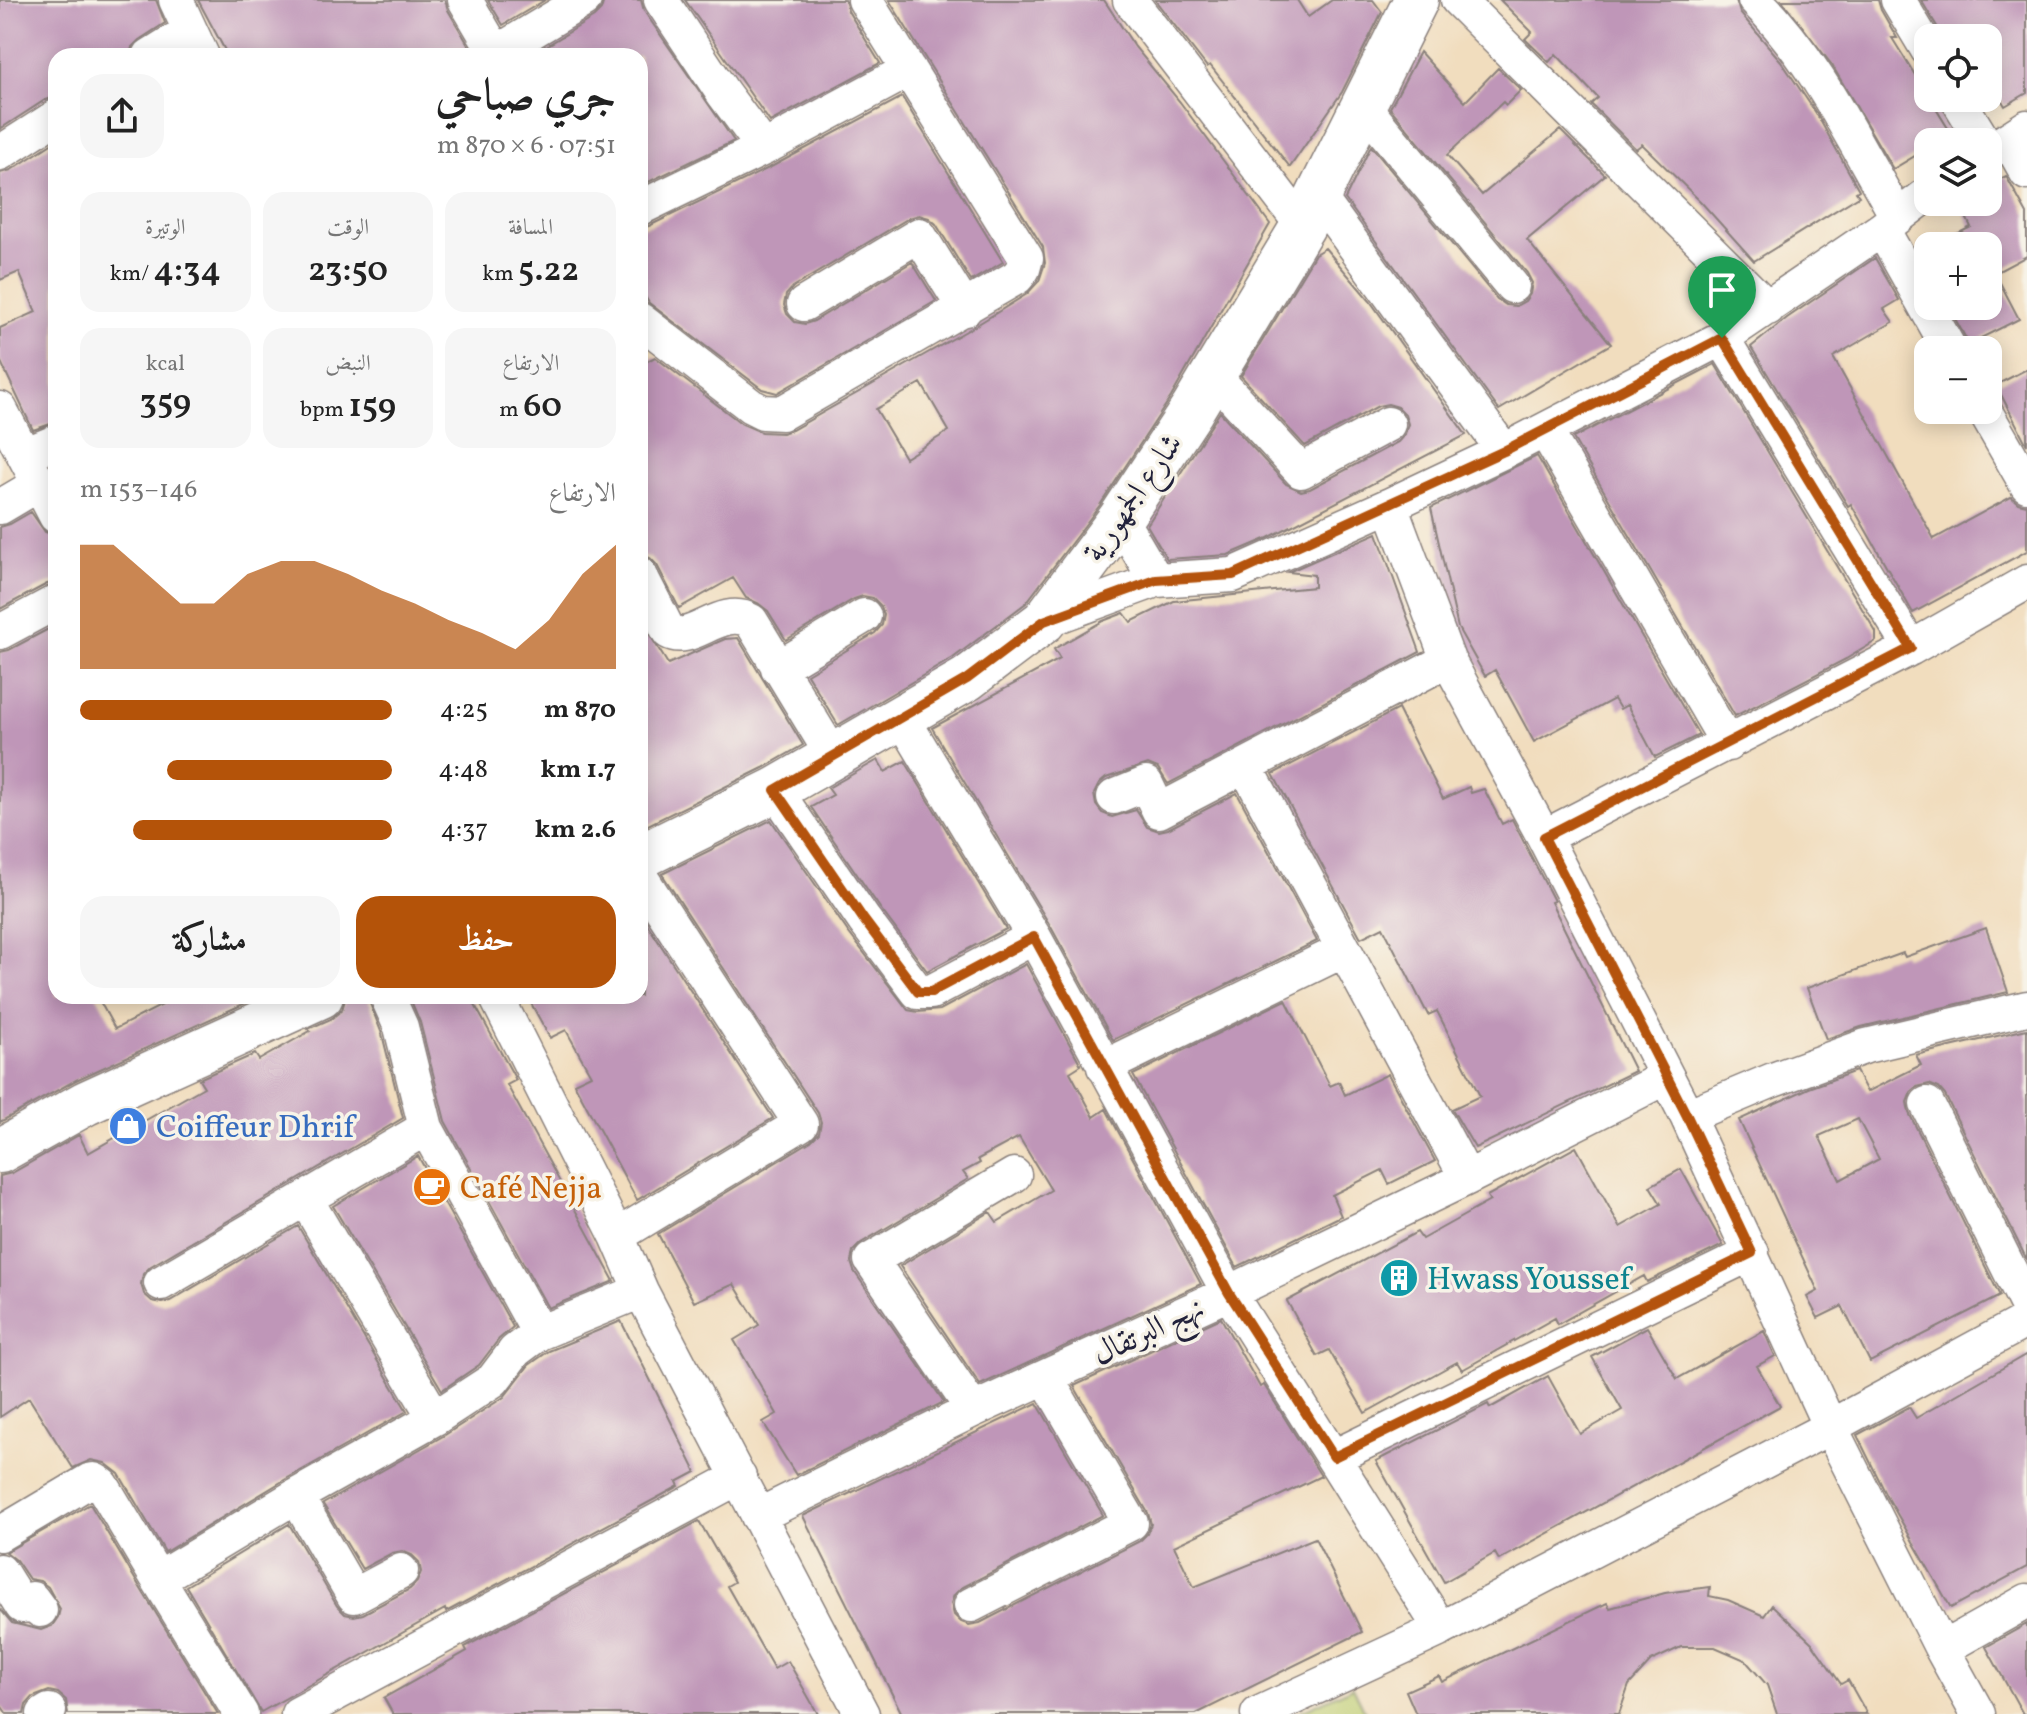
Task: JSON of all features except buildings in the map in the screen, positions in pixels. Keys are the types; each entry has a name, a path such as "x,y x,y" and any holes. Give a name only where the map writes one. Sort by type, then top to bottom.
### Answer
{"street":[{"path":"176,0 196,43"},
{"path":"465,0 491,48"},
{"path":"506,48 584,0"},
{"path":"661,0 764,148"},
{"path":"648,326 751,406 763,412 782,413 965,309 1017,277 1023,269 1026,258 865,0"},
{"path":"1130,0 1311,211 1504,451"},
{"path":"1458,0 1768,308"},
{"path":"1755,0 1776,20 1806,60 1943,336"},
{"path":"1898,0 1914,27"},
{"name":"شارع الجمهورية","path":"648,853 775,790 967,679 1044,621 1120,519 1214,376 1311,211 1364,107 1405,7"},
{"path":"648,204 764,148 909,70"},
{"path":"1364,107 1512,286"},
{"path":"1969,112 1984,128"},
{"path":"0,153 48,122"},
{"path":"2002,148 2027,173"},
{"path":"1044,621 1156,580 1233,575 1504,451 1722,338 1914,204"},
{"path":"804,304 919,235 965,309"},
{"path":"1722,338 1911,648"},
{"path":"1214,376 1279,461 1301,471 1388,424"},
{"path":"0,409 48,501"},
{"path":"1992,424 2027,485"},
{"path":"1545,430 1728,744"},
{"path":"0,507 48,451"},
{"path":"1390,505 1448,660 1544,837 1687,1116 1830,1427 1978,1714"},
{"path":"1120,519 1156,580"},
{"path":"1544,837 1911,648 2027,582"},
{"path":"648,591 669,632 681,635 723,618 742,616 751,621 833,756"},
{"path":"0,632 48,606"},
{"path":"778,668 864,616"},
{"path":"1114,797 1146,784 1159,811 1448,660"},
{"path":"901,716 1034,937 1229,1293 1441,1629"},
{"path":"1246,767 1467,1178"},
{"path":"775,790 864,920 918,992 931,992 1034,937"},
{"path":"617,1236 801,1124 648,888"},
{"path":"1104,1067 1344,950"},
{"path":"0,1151 86,1103 294,1004"},
{"path":"391,1004 401,1027 426,1128 539,1333"},
{"path":"500,1004 617,1236 641,1291 862,1714"},
{"path":"1687,1116 1866,1046 2027,1008"},
{"name":"نهج البرتقال","path":"758,1516 973,1410 1229,1293 1667,1077"},
{"path":"1927,1104 2027,1305"},
{"path":"161,1283 426,1128"},
{"path":"973,1410 871,1260 1014,1175"},
{"path":"306,1200 435,1418"},
{"path":"1334,1457 1752,1253"},
{"path":"158,1579 296,1496 435,1418 493,1380 515,1351 539,1333 641,1291"},
{"path":"1258,1714 1441,1629 1830,1427 2027,1320"},
{"path":"971,1605 1131,1523 1046,1378"},
{"path":"298,1714 739,1477"},
{"path":"0,1534 89,1481 94,1480 102,1485 241,1714"},
{"path":"296,1496 354,1596 401,1571"},
{"path":"0,1571 22,1606 32,1599 40,1610"},
{"path":"1942,1649 2027,1601"}],"green space":[{"path":"1353,1687 1366,1714 1295,1714"}],"place":[{"name":"Coiffeur Dhrif","path":"128,1126"},
{"name":"Café Nejja","path":"432,1187"},
{"name":"Hwass Youssef","path":"1399,1278"}],"route":[{"path":"1722,338 1911,648 1544,837 1687,1116 1752,1253 1334,1457 1229,1293 1034,937 931,992 918,992 864,920 775,790 967,679 1044,621 1156,580 1233,575 1504,451 1722,338"}]}
